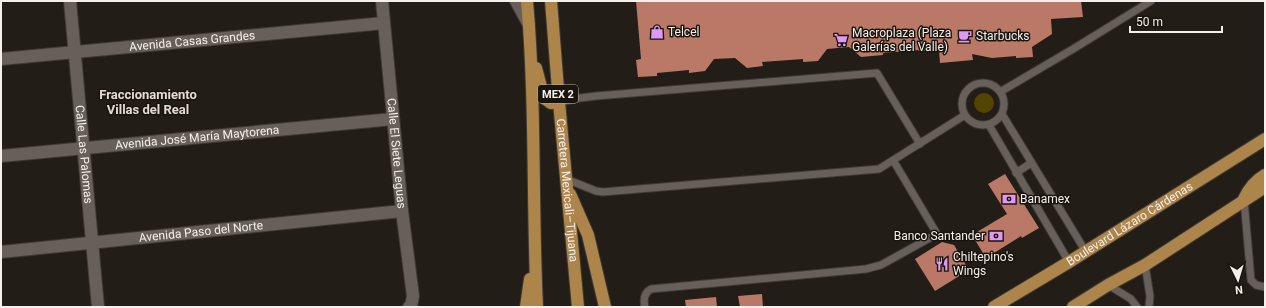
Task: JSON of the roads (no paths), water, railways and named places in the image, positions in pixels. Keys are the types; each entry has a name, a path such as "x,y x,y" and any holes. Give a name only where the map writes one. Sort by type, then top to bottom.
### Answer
{"main road":[{"name":"MEX 2","path":"526,307 534,252 531,50 527,1"},
{"name":"Carretera Mexicali–Tijuana","path":"551,1 578,307"},
{"path":"531,50 544,98 551,103 559,102"},
{"name":"Boulevard Lázaro Cárdenas","path":"994,307 1007,302 1265,139"},
{"path":"1244,200 1249,188 1256,180 1265,174"},
{"path":"567,183 588,235 605,307"},
{"path":"1073,307 1108,285 1145,265 1265,187"},
{"path":"534,252 537,307"}],"street":[{"name":"Calle Las Palomas","path":"70,1 98,307"},
{"name":"Calle El Siete Leguas","path":"382,1 402,211 413,296 410,306"},
{"path":"516,1 530,26"},
{"name":"Avenida Casas Grandes","path":"1,60 384,23"},
{"name":"Avenida José María Maytorena","path":"1,156 393,119"},
{"name":"Avenida Paso del Norte","path":"1,252 402,211"}],"lane":[{"path":"1000,92 1151,1"},
{"path":"559,102 580,98 878,73 920,144"},
{"path":"989,84 995,87 1000,92 1004,103 1002,114 998,119 989,124 975,124 965,115 962,101 965,94 975,85 989,84"},
{"path":"1002,114 1086,252"},
{"path":"567,183 603,192 879,169 965,115"},
{"path":"989,124 1069,262"},
{"path":"645,307 644,296 646,292 651,289 866,269 881,265 898,257 937,234 893,160"},
{"path":"1016,172 1031,163"},
{"path":"1244,200 1251,280 1256,285 1265,287"},
{"path":"1145,265 1150,296 1149,307"},
{"path":"1108,285 1131,299 1137,307"}],"place":[{"name":"Telcel","path":"657,32"},
{"name":"Starbucks","path":"965,36"},
{"name":"Macroplaza (Plaza Galerías del Valle)","path":"841,40"},
{"name":"Banamex","path":"1009,199"},
{"name":"Banco Santander","path":"996,236"},
{"name":"Chiltepino's Wings","path":"942,264"}],"district":[{"name":"Fraccionamiento Villas del Real","path":"148,102"}]}
